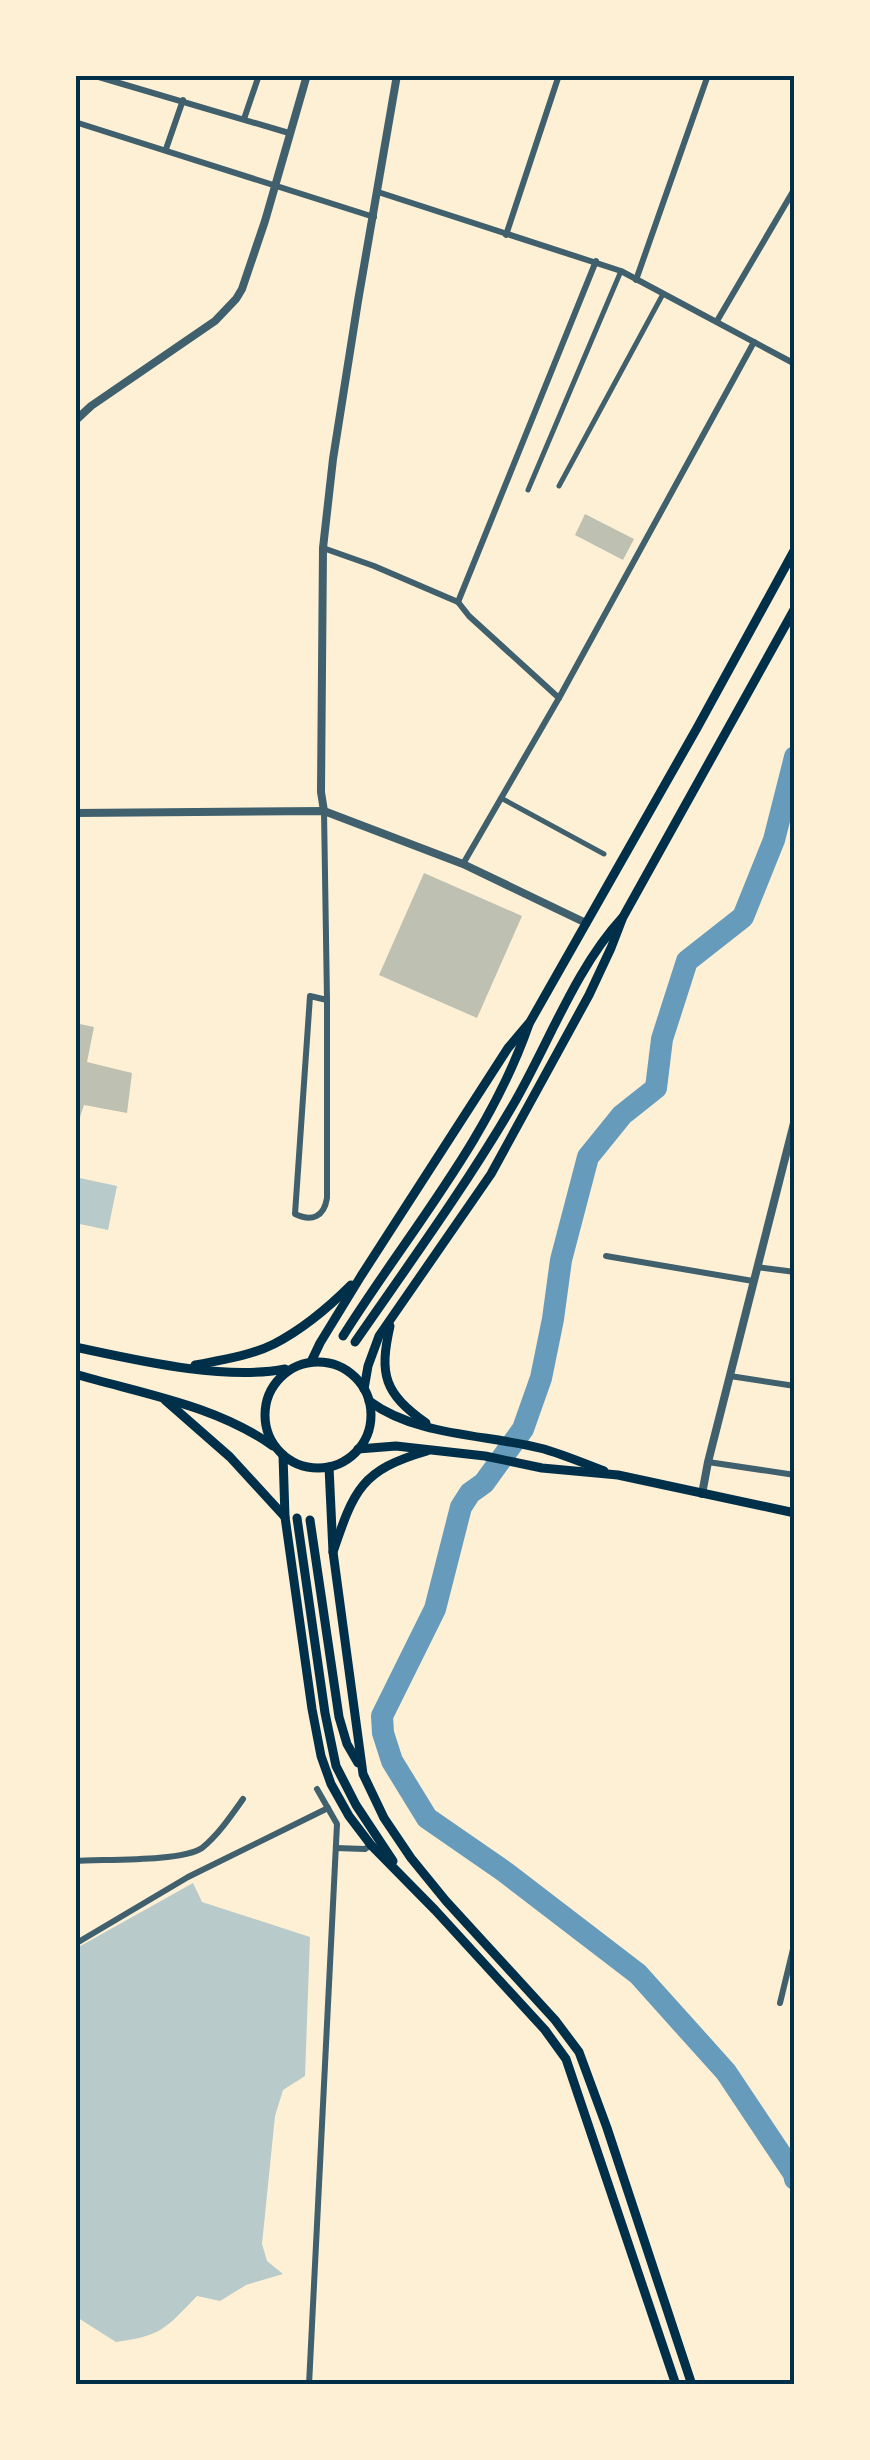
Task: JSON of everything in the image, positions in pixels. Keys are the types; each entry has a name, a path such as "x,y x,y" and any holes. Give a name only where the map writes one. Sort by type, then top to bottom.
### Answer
{"main road":[{"path":"343,1336 497,1098 530,1022 795,549"},
{"path":"364,1389 372,1351 491,1174 589,995 623,917 795,608"},
{"path":"354,1342 465,1184 516,1100 603,938 623,917"},
{"path":"311,1362 361,1276 508,1048 530,1022"},
{"path":"185,1367 274,1344 321,1315 361,1276"},
{"path":"392,1318 384,1358 388,1382 401,1403 432,1428"},
{"path":"75,1347 185,1367 258,1373 326,1362 341,1367 364,1389 371,1413 369,1428 358,1450 344,1461 329,1466 303,1466 251,1432 216,1416 75,1374"},
{"path":"293,1368 278,1380 266,1402 266,1428 280,1452 336,1766 356,1805 402,1875"},
{"path":"163,1398 291,1518 320,1756 337,1797 370,1845 545,2030 566,2059 676,2385"},
{"path":"369,1401 400,1418 432,1428 545,1450 618,1475 795,1512"},
{"path":"358,1450 396,1446 618,1475"},
{"path":"334,1552 346,1514 369,1477 398,1459 434,1450"},
{"path":"329,1466 334,1552 360,1765"},
{"path":"310,1520 346,1744 384,1818 411,1858 555,2020 578,2052 692,2385"}],"street":[{"path":"92,75 124,79 289,132"},
{"path":"244,119 259,75"},
{"path":"75,421 205,328 228,309 242,289 307,75"},
{"path":"327,1000 310,996 295,1214 308,1218 322,1213 327,1198 327,1000 321,792 323,548 336,441 398,75"},
{"path":"506,235 558,75"},
{"path":"636,280 708,75"},
{"path":"166,149 183,100"},
{"path":"75,122 374,216"},
{"path":"717,322 795,188"},
{"path":"378,192 596,261 795,364"},
{"path":"458,602 596,261"},
{"path":"528,490 620,271"},
{"path":"559,486 664,294"},
{"path":"463,864 559,698 754,342"},
{"path":"323,548 458,602 559,698"},
{"path":"501,798 604,854"},
{"path":"75,814 324,811 463,864 586,924"},
{"path":"702,1494 795,1120"},
{"path":"606,1256 753,1282"},
{"path":"757,1268 795,1272"},
{"path":"730,1376 795,1386"},
{"path":"708,1462 795,1475"},
{"path":"309,2385 337,1824 317,1789"},
{"path":"75,1861 194,1852 224,1826 244,1799"},
{"path":"75,1944 188,1877 328,1808"},
{"path":"336,1848 365,1850 370,1845"},
{"path":"780,2003 791,1971 795,1941"}],"shaded area":[{"path":"75,1177 117,1186 108,1230 75,1223"},
{"path":"193,1883 202,1902 310,1937 305,2076 283,2090 275,2116 262,2244 267,2261 283,2274 246,2285 220,2301 197,2296 162,2329 116,2342 75,2316 75,1949"}],"building":[{"path":"585,514 634,539 623,560 575,535"},
{"path":"424,873 522,916 477,1018 379,975"},
{"path":"75,1023 94,1027 87,1062 132,1073 127,1113 84,1105 80,1117 75,1116"}],"waterway":[{"path":"795,757 774,840 743,917 687,961 662,1039 656,1088 622,1115 588,1157 561,1260 541,1378 523,1429 484,1483 470,1493 461,1507 435,1609 382,1716 392,1761 427,1818 638,1974 726,2072 795,2179"}]}
